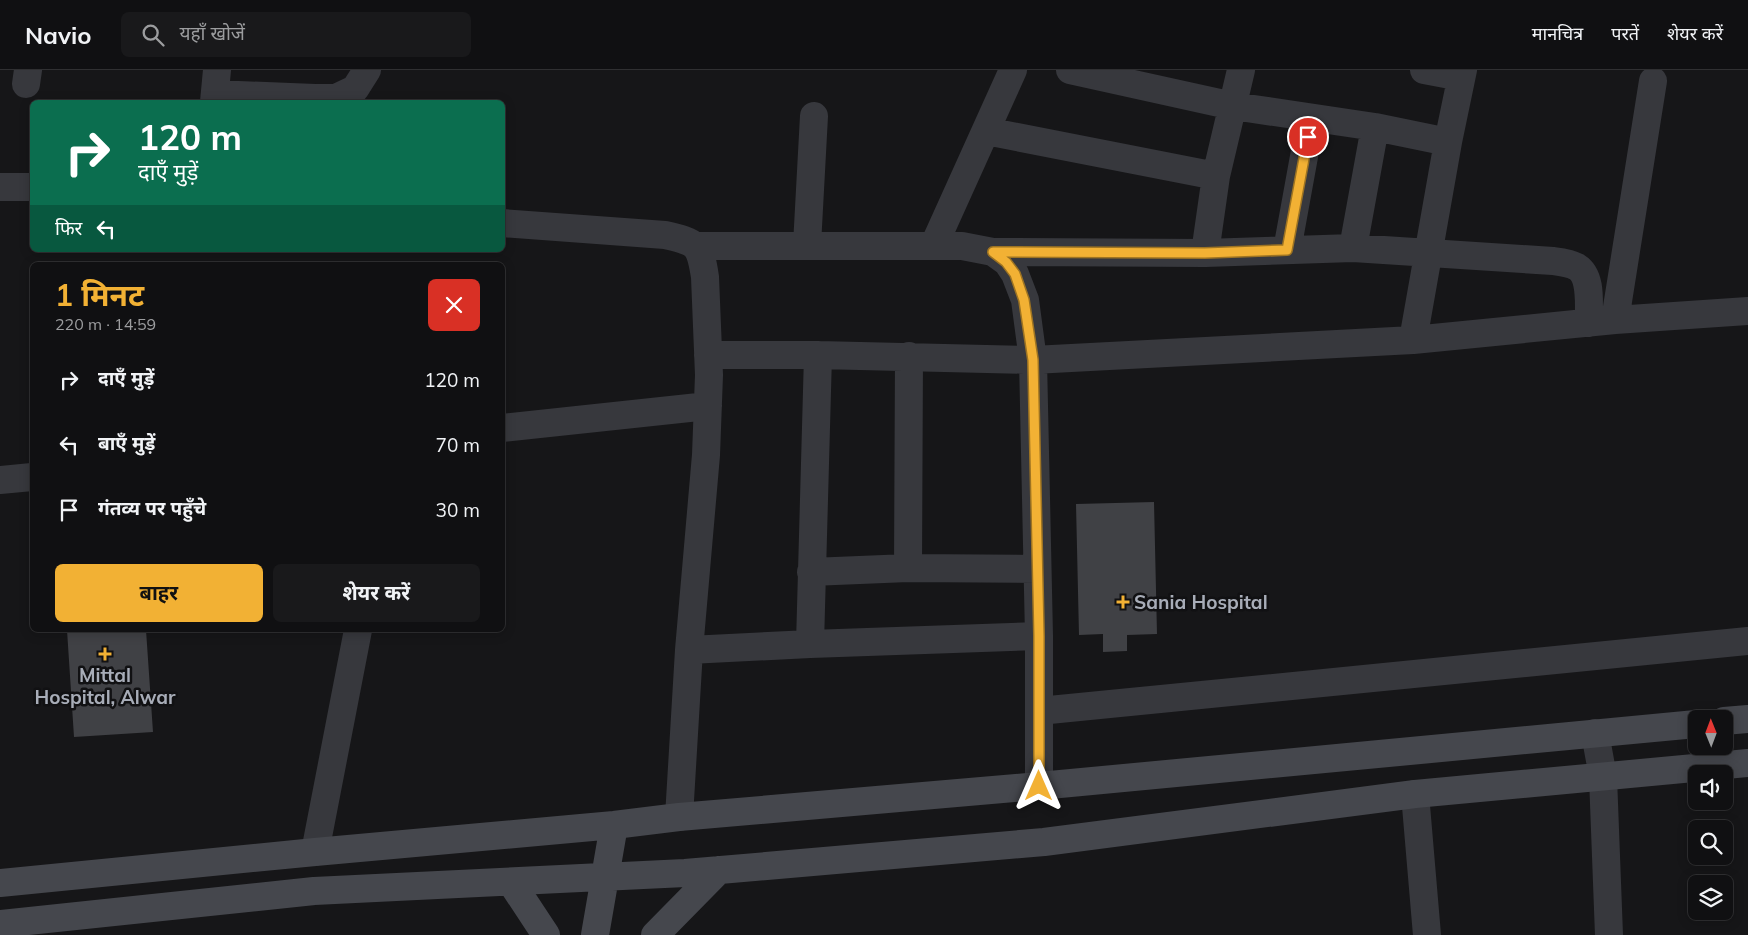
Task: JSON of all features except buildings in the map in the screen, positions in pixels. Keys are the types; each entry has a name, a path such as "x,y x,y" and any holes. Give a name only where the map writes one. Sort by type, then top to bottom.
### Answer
{"main road":[{"path":"1733,720 1748,719"},
{"path":"0,882 614,825 679,817 1039,786 1688,725"},
{"path":"0,924 314,891 605,878 1044,842 1415,794 1748,763"},
{"path":"595,935 614,825"},
{"path":"655,935 719,870"},
{"path":"511,882 546,935"}],"street":[{"path":"215,89 315,98 336,98 355,89 367,70"},
{"path":"934,245 1013,70"},
{"path":"1070,70 1233,106 1374,127 1448,142"},
{"path":"1205,253 1216,176 1241,70"},
{"path":"1413,340 1462,73 1424,70"},
{"path":"1602,322 1653,81"},
{"path":"806,245 814,116"},
{"path":"1287,250 1311,118"},
{"path":"1353,248 1374,127"},
{"path":"986,131 1216,176"},
{"path":"0,187 30,188"},
{"path":"505,223 665,235 686,240 697,246 934,245 962,246 993,252 1205,253 1353,248 1553,261 1577,267 1584,274 1602,322"},
{"path":"679,817 689,650 705,465 708,406 706,277 697,246"},
{"path":"993,252 1006,262 1015,274 1024,300 1033,360 1039,636 1039,786"},
{"path":"708,355 909,356 1033,360 1413,340 1602,322 1748,311"},
{"path":"810,644 818,355"},
{"path":"908,568 909,356"},
{"path":"505,428 708,406"},
{"path":"0,480 30,477"},
{"path":"811,572 908,568 1037,569"},
{"path":"315,852 358,632"},
{"path":"689,650 1039,636"},
{"path":"1039,711 1748,641"},
{"path":"1596,733 1603,777 1609,935"},
{"path":"1415,794 1427,935"}],"place":[{"name":"Sania Hospital","path":"1123,602"},
{"name":"Mittal Hospital, Alwar","path":"105,654"}],"route":[{"path":"1039,786 1039,636 1033,360 1024,300 1015,274 1006,262 993,252 1205,253 1287,250 1308,137"}]}
